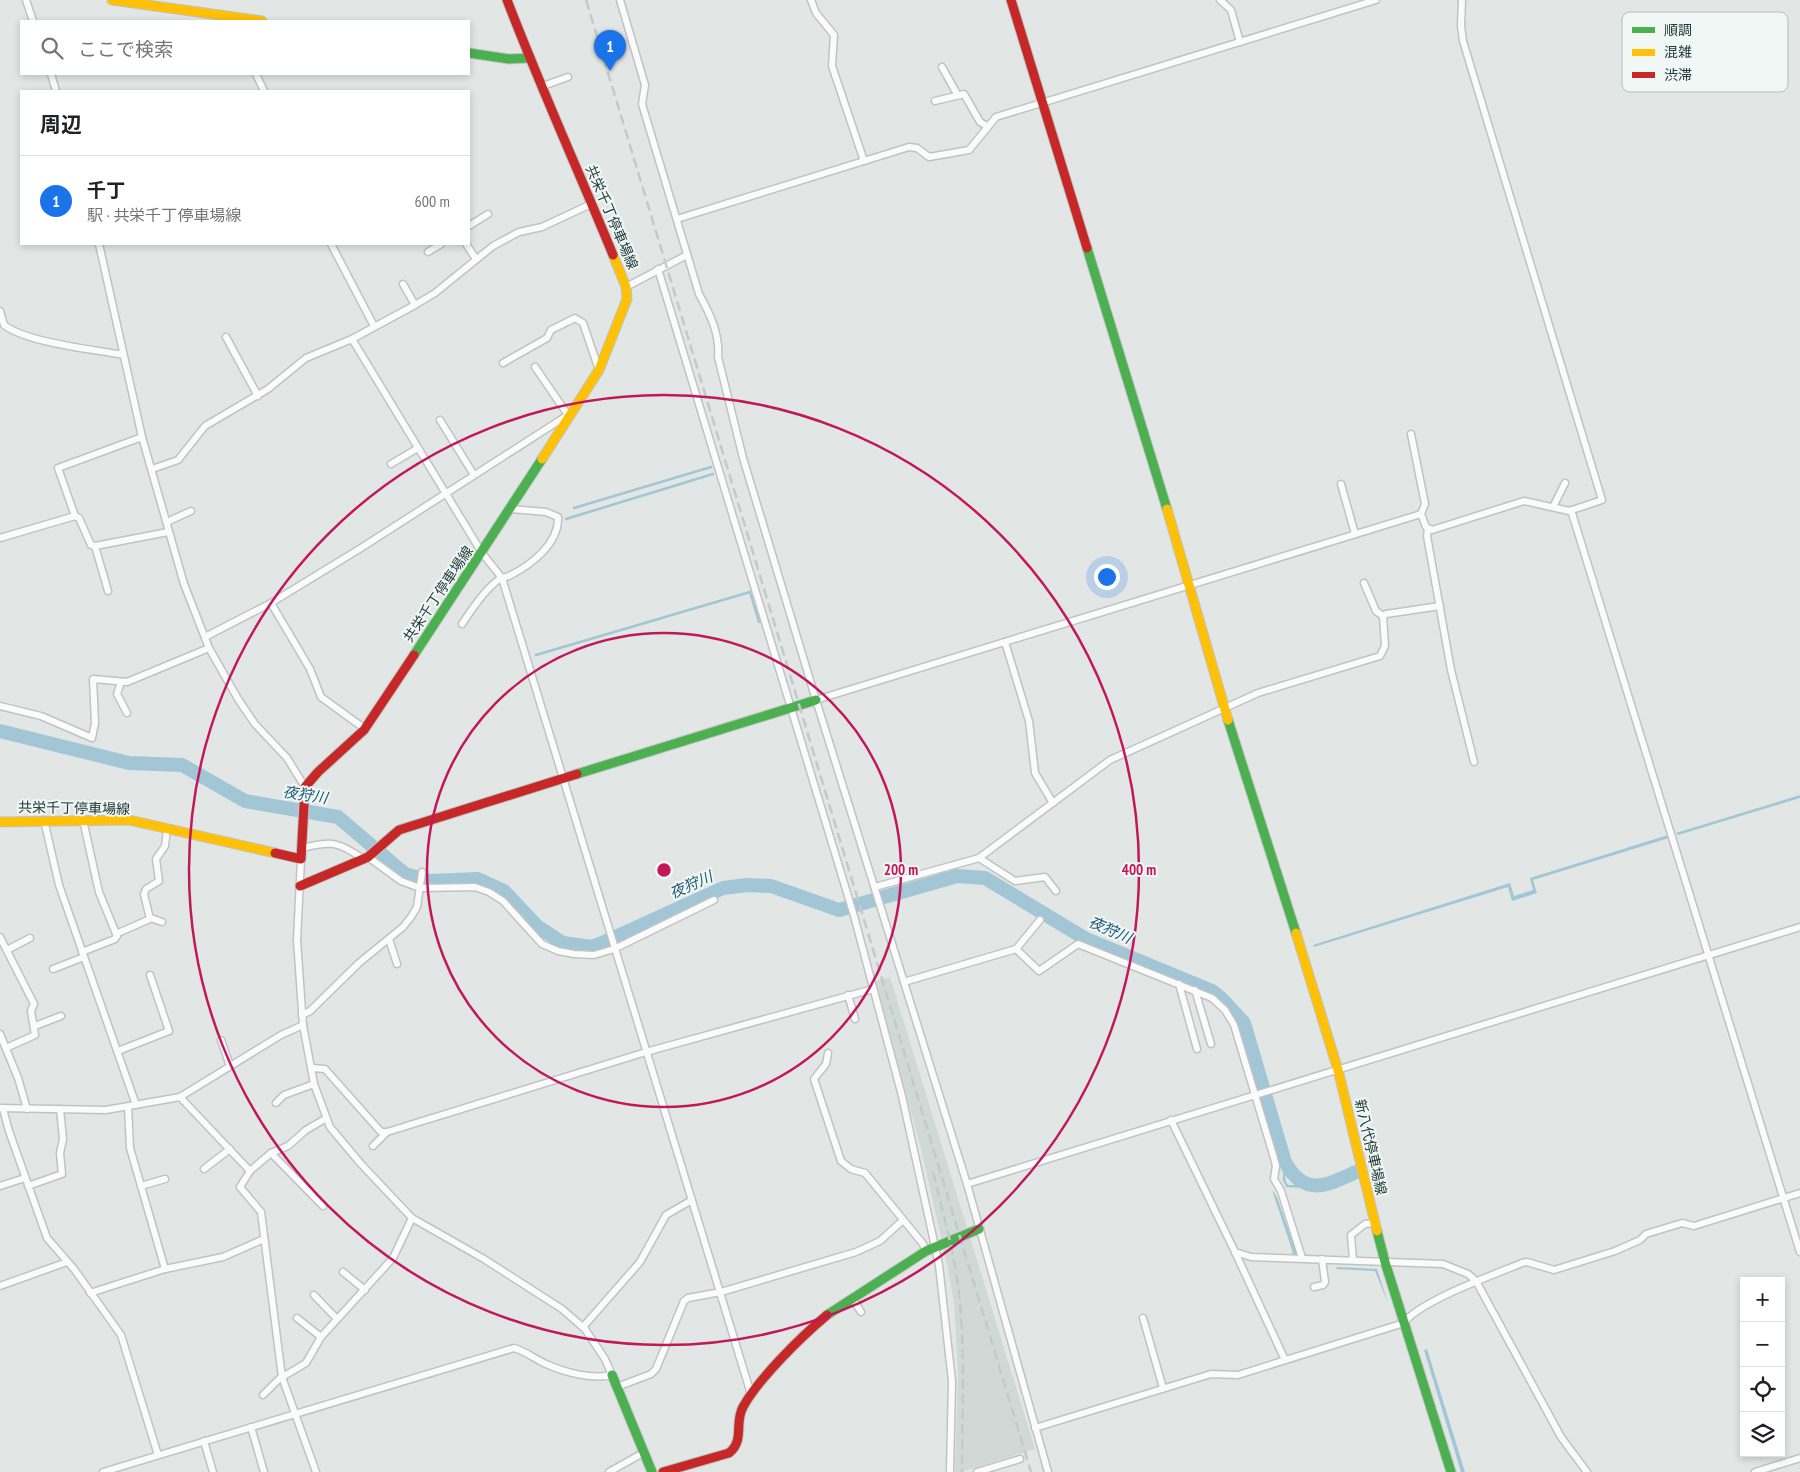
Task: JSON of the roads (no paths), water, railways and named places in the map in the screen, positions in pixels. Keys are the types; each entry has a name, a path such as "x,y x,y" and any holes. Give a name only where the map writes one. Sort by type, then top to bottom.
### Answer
{"street":[{"path":"26,0 33,20"},
{"path":"112,0 247,20"},
{"name":"共栄千丁停車場線","path":"305,787 318,772 364,729 482,553 599,370 627,299 626,287 506,0"},
{"path":"620,0 645,86 642,104 699,294 708,311 719,343 718,357 743,458 816,700 967,1184 1048,1472"},
{"path":"811,0 816,13 834,35 832,66 864,161"},
{"name":"新八代停車場線","path":"1011,0 1190,585 1225,710 1264,828 1338,1070 1385,1262 1451,1472"},
{"path":"677,219 909,147 917,148 929,157 968,150 996,117 1240,42 1354,3 1376,0"},
{"path":"1428,529 1524,501 1571,510 1602,500 1463,41 1461,26 1462,0"},
{"path":"1225,1 1231,10 1240,42"},
{"path":"470,53 509,59 529,58"},
{"path":"942,68 958,94"},
{"path":"51,75 56,90"},
{"path":"256,75 264,90"},
{"path":"543,86 568,77"},
{"path":"935,101 964,94 968,97 980,122 987,126"},
{"path":"152,469 178,460 205,426 258,396 301,362 344,340 352,339 435,293 493,246 520,232 542,227 591,204"},
{"path":"470,225 488,214"},
{"path":"99,245 122,355 142,437 184,584 209,648 249,716 287,758 305,787 297,940 303,1025 314,1084 325,1119 340,1141 412,1218 492,1264 562,1309 583,1327 594,1340 612,1375 652,1472"},
{"path":"332,245 374,326"},
{"path":"428,252 439,245"},
{"path":"467,245 476,259"},
{"path":"626,287 687,255"},
{"path":"658,269 854,916 902,1096 931,1250 944,1302 952,1381 950,1472"},
{"path":"403,284 415,305"},
{"path":"0,312 2,324 17,332 48,341 122,355"},
{"path":"504,363 547,338 551,330 575,318 583,322 599,370"},
{"path":"226,337 258,396"},
{"path":"352,339 482,553 502,578 751,1394"},
{"path":"205,637 271,603 570,415 535,367"},
{"path":"440,420 474,475"},
{"path":"1411,434 1425,504 1421,514 1428,529 1427,536 1451,670 1474,762"},
{"path":"142,437 58,468 75,516 91,545 95,546 168,532"},
{"path":"391,464 418,448"},
{"path":"1552,507 1565,483"},
{"path":"1341,484 1355,534"},
{"path":"462,624 474,606 502,578 509,576 540,555 549,545 558,517 546,512 511,508"},
{"path":"1571,510 1800,1252"},
{"path":"167,522 191,511"},
{"path":"300,886 315,882 366,857 399,830 1421,514"},
{"path":"0,538 75,516"},
{"path":"95,546 108,591"},
{"path":"875,887 981,859 1106,762 1225,710 1258,693 1380,656 1386,646 1383,616 1376,611 1364,583"},
{"path":"271,603 310,669 322,697 364,729"},
{"path":"1383,616 1389,613 1440,606"},
{"path":"1005,642 1029,722 1035,772 1053,803"},
{"path":"0,706 41,716 92,738 95,724 93,680 127,682 209,648"},
{"path":"121,682 117,694 127,713"},
{"path":"44,820 59,885 136,1105"},
{"path":"83,820 99,892 117,936"},
{"name":"共栄千丁停車場線","path":"0,822 129,820 302,859"},
{"path":"151,918 144,894 146,889 160,881 156,859 165,846 167,830"},
{"path":"302,848 323,843 336,843 366,857 401,881 420,887 475,887 489,892 503,901 542,944 558,951 594,955 614,948 714,900"},
{"path":"981,859 989,866 1015,881 1045,877 1056,891"},
{"path":"302,1015 310,1011 359,963 390,939 411,917 416,907 422,873"},
{"path":"53,969 116,939 117,936 151,918 162,922"},
{"path":"904,982 1016,949 1040,920"},
{"path":"967,1184 1172,1120 1257,1096 1707,954 1800,927"},
{"path":"0,937 34,1004 31,1011 35,1035 6,1048"},
{"path":"6,950 30,938"},
{"path":"390,939 397,964"},
{"path":"1016,949 1039,972 1078,944 1195,990 1219,1004 1231,1018 1257,1096 1276,1166 1274,1179 1281,1192 1302,1258"},
{"path":"118,1051 168,1031 150,975"},
{"path":"1179,984 1198,1049"},
{"path":"312,1068 325,1069 381,1132 387,1132 646,1052 873,989"},
{"path":"1195,990 1211,1044"},
{"path":"848,995 856,1019"},
{"path":"35,1026 61,1016"},
{"path":"158,1456 121,1335 47,1238 2,1109 106,1110 180,1097 281,1035 303,1025"},
{"path":"0,1034 18,1078 27,1109"},
{"path":"221,1040 230,1066"},
{"path":"828,1053 826,1064 814,1079 841,1161 851,1169 865,1174 931,1250"},
{"path":"276,1103 284,1095 314,1084"},
{"path":"180,1097 250,1171"},
{"path":"128,1106 130,1148 165,1269"},
{"path":"28,1186 62,1174 60,1153 63,1139 60,1109"},
{"path":"316,1472 282,1377 261,1212 240,1187 250,1171 271,1153 288,1146 306,1130 325,1119"},
{"path":"1172,1120 1285,1360"},
{"path":"373,1146 387,1132"},
{"path":"204,1169 230,1149"},
{"path":"271,1153 323,1206"},
{"path":"0,1186 25,1178"},
{"path":"141,1186 165,1180"},
{"path":"1035,1428 1211,1374 1238,1375 1404,1323 1415,1312 1476,1281 1527,1262 1554,1270 1615,1251 1640,1240 1646,1234 1682,1223 1694,1226 1800,1193"},
{"path":"583,1327 640,1262 666,1215 692,1200"},
{"path":"263,1395 282,1377 306,1363 321,1337 392,1258 412,1218"},
{"path":"617,1387 651,1374 656,1369 684,1301 856,1252 880,1241 904,1220"},
{"path":"1353,1260 1351,1235 1365,1224 1375,1223"},
{"path":"663,1472 729,1452 736,1448 739,1441 739,1416 751,1394 818,1321 931,1250 980,1229"},
{"path":"90,1293 165,1269 223,1257 264,1239"},
{"path":"1235,1252 1251,1257 1443,1264 1468,1274 1476,1281 1561,1437 1587,1472"},
{"path":"1314,1287 1323,1285 1325,1282 1322,1259"},
{"path":"0,1286 67,1262"},
{"path":"343,1272 365,1290"},
{"path":"314,1295 337,1318"},
{"path":"852,1298 861,1312"},
{"path":"297,1318 321,1337"},
{"path":"1143,1318 1163,1388"},
{"path":"104,1472 514,1348 547,1365 569,1372 603,1378 612,1375"},
{"path":"251,1428 264,1472"},
{"path":"204,1441 213,1472"},
{"path":"610,1472 644,1453"},
{"path":"1755,1472 1800,1458"},
{"path":"977,1472 1020,1459"}],"water":[{"path":"1800,795 1800,798 1678,835 1676,833"},
{"path":"1668,835 1669,838 1533,880 1537,893 1512,901 1508,887 1314,947 1313,945 1510,883 1514,896 1533,890 1530,878"},
{"path":"1272,1190 1277,1197 1297,1254 1287,1256 1293,1253"},
{"path":"1337,1267 1377,1269 1388,1303 1375,1271 1336,1269"},
{"path":"1427,1349 1465,1472 1461,1472 1424,1350"}],"waterway":[{"path":"574,508 711,467"},
{"path":"566,519 713,474"},
{"path":"536,655 750,592 759,622"},
{"name":"夜狩川","path":"0,731 129,763 182,765 245,801 338,817 405,874 430,881 478,879 504,891 537,926 563,943 592,947 723,888 747,885 771,886 839,910 957,876 985,878 1086,939 1212,991 1244,1023 1285,1162 1292,1173 1300,1180 1316,1185 1335,1181 1356,1172"},
{"path":"1285,1162 1284,1180 1287,1186 1312,1187"}],"railway":[{"path":"586,0 1031,1472"},
{"path":"933,1172 953,1254 960,1303 963,1366 962,1472"}],"place":[{"name":"千丁","path":"610,71"}]}
